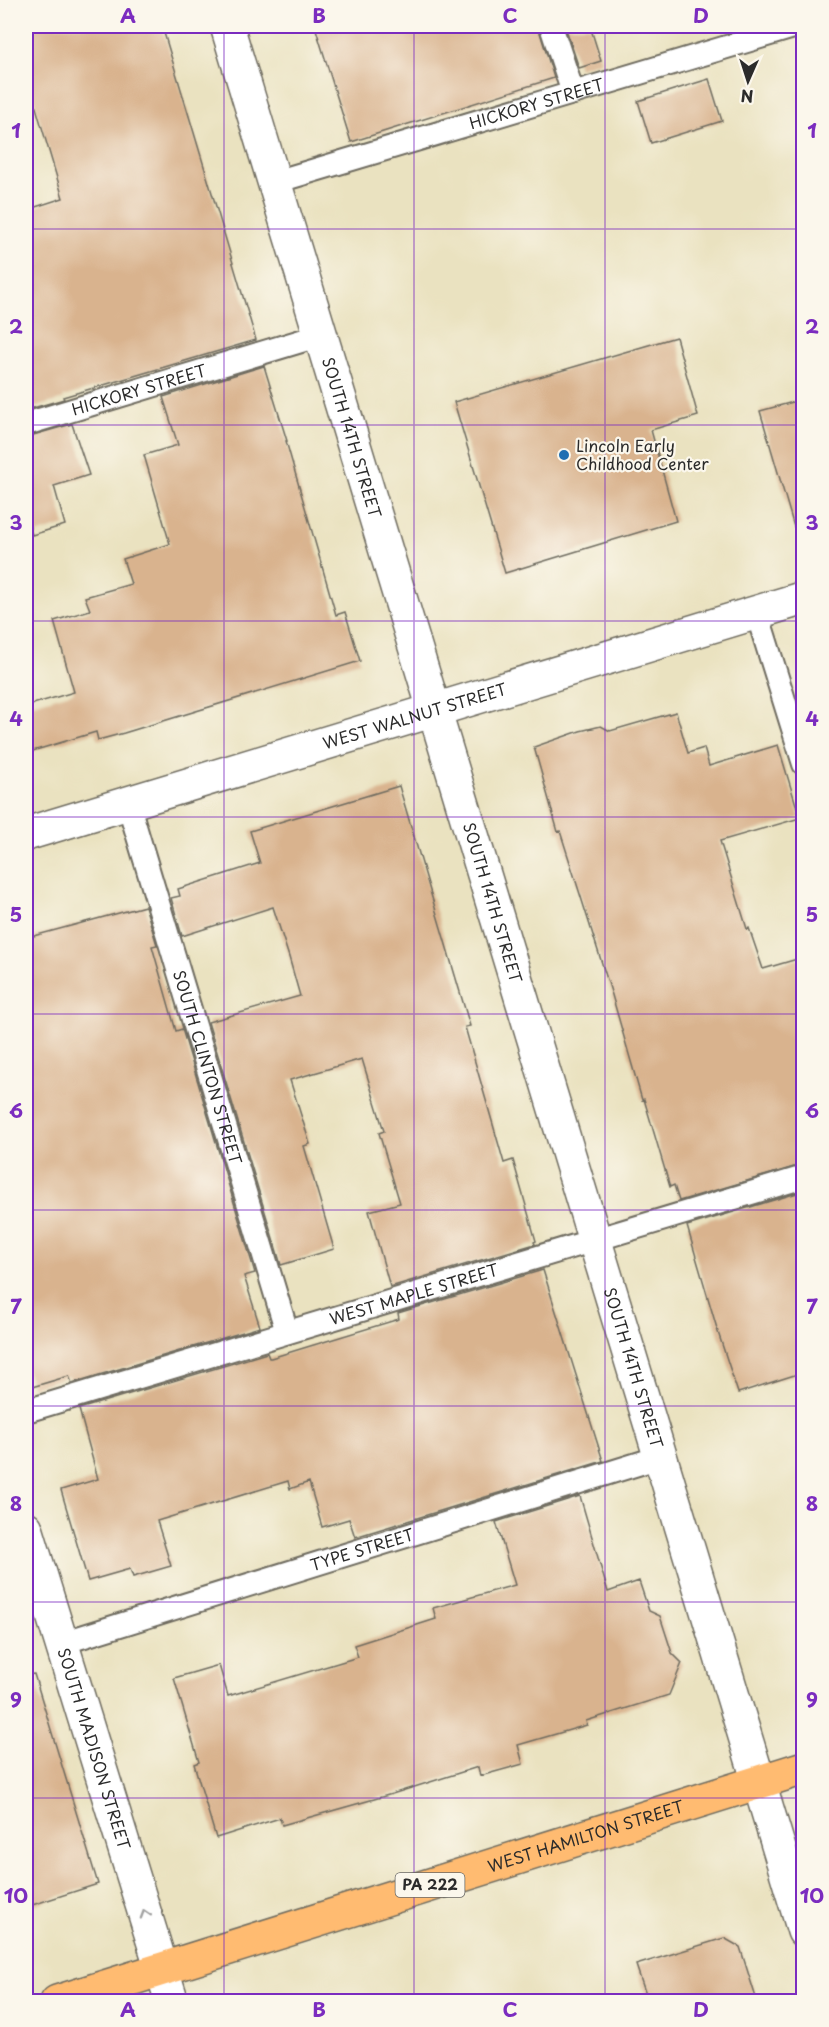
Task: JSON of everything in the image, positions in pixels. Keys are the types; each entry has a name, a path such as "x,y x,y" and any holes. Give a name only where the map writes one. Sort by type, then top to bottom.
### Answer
{"main road":[{"name":"WEST HAMILTON STREET","path":"57,2001 804,1768"}],"street":[{"name":"SOUTH 14TH STREET","path":"227,26 804,1930"},
{"name":"WEST WALNUT STREET","path":"26,834 804,598"},
{"name":"SOUTH MADISON STREET","path":"26,1528 36,1599 62,1643 172,2001"}],"lane":[{"path":"551,26 573,93"},
{"name":"HICKORY STREET","path":"275,182 797,26"},
{"name":"HICKORY STREET","path":"26,424 321,335"},
{"path":"757,613 804,764"},
{"name":"SOUTH CLINTON STREET","path":"128,803 287,1332"},
{"name":"WEST MAPLE STREET","path":"26,1411 804,1177"},
{"name":"TYPE STREET","path":"62,1643 660,1456"}],"building":[{"path":"26,26 162,26 256,340 26,410 26,210 63,198 26,74"},
{"path":"315,26 538,26 554,78 351,142"},
{"path":"565,26 590,26 601,61 579,68"},
{"path":"709,79 722,121 651,143 638,101"},
{"name":"Lincoln Early Childhood Center","path":"676,337 698,416 651,430 676,521 505,573 454,402"},
{"path":"264,366 336,615 345,612 360,661 124,733 98,740 96,732 26,753 26,706 74,692 54,621 90,610 85,597 131,584 123,559 170,544 144,455 178,445 163,397"},
{"path":"804,399 804,526 794,527 760,411"},
{"path":"72,424 89,475 54,486 65,525 32,535 26,512 26,437"},
{"path":"676,712 688,753 704,748 709,766 778,745 800,818 720,841 747,929 749,928 763,969 804,957 804,1164 679,1201 674,1185 670,1187 644,1099 642,1100 612,995 560,831 558,832 534,747 580,731 601,726 610,731"},
{"path":"399,786 470,1026 465,1027 504,1163 513,1160 536,1241 535,1244 390,1287 369,1211 400,1203 379,1133 384,1131 362,1059 290,1080 310,1144 304,1146 334,1249 281,1265 208,1022 300,996 289,957 273,907 182,936 171,898 180,896 178,889 260,863 250,831"},
{"path":"145,906 157,945 152,946 176,1031 182,1029 255,1273 244,1276 260,1327 72,1383 69,1376 32,1387 26,1368 26,938"},
{"path":"804,1191 804,1372 738,1393 687,1226"},
{"path":"543,1270 603,1461 355,1537 349,1519 322,1527 309,1482 290,1489 288,1481 157,1521 171,1566 133,1577 130,1569 88,1581 61,1490 98,1479 79,1409 267,1353 271,1358 399,1319 398,1313"},
{"path":"580,1496 608,1592 639,1581 649,1611 660,1616 672,1653 682,1663 669,1695 586,1721 587,1725 518,1745 523,1764 480,1776 478,1767 282,1825 280,1818 216,1838 194,1764 199,1762 174,1678 219,1665 228,1696 358,1657 354,1645 436,1619 433,1608 515,1585 496,1522"},
{"path":"34,1674 98,1884 26,1907 26,1675"},
{"path":"724,1938 740,1947 757,2001 648,2001 636,1965"}],"place":[{"name":"Lincoln Early Childhood Center","path":"564,455"}]}
